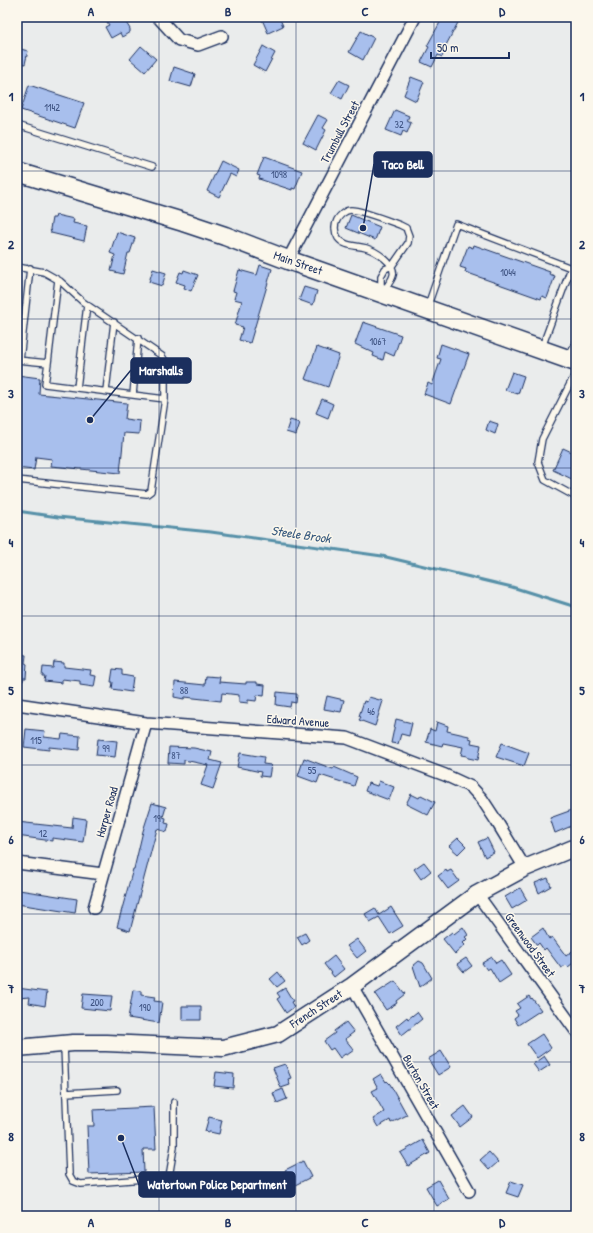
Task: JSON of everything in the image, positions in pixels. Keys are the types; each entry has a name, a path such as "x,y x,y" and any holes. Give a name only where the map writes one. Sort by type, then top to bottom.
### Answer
{"main road":[{"name":"Main Street","path":"17,172 225,236 288,260 542,349 573,364"}],"street":[{"path":"158,17 179,40 198,45 222,36"},
{"name":"Trumbull Street","path":"288,260 415,17"},
{"name":"Edward Avenue","path":"17,704 146,723 347,738 445,775 471,787 497,822 524,868"},
{"name":"Harper Road","path":"94,908 146,723"},
{"name":"French Street","path":"17,1048 64,1043 106,1043 223,1048 278,1034 352,986 477,894 524,868 576,847"},
{"path":"17,863 103,874"},
{"name":"Greenwood Street","path":"477,894 576,1031"},
{"name":"Burton Street","path":"352,986 469,1191"}],"lane":[{"path":"17,125 152,167"},
{"path":"382,293 381,276 385,269 392,266 408,243 409,236 406,228 377,217 350,210 339,216 334,227 339,239 350,246 362,247 376,252 392,266 394,272 392,280 382,293"},
{"path":"427,309 456,224 571,268 542,349"},
{"path":"17,267 30,268 44,272 58,280 87,305 138,338 162,356 165,361 165,399 151,491 148,494 17,480"},
{"path":"30,268 19,360 48,363"},
{"path":"58,280 45,384 165,399"},
{"path":"77,388 87,305"},
{"path":"106,391 114,322"},
{"path":"133,395 138,338"},
{"path":"576,342 573,364 542,439 538,462 545,480 576,497"},
{"path":"64,1043 69,1174 73,1181 81,1184 169,1177 174,1147 174,1102"},
{"path":"66,1093 117,1090"}],"building":[{"path":"104,17 120,17 123,22 125,21 130,29 130,32 122,37 120,33 111,38 105,27 109,25"},
{"path":"261,17 279,17 283,26 268,33"},
{"path":"443,17 461,17 445,47 447,48 442,57 438,55 432,67 421,62 429,47 427,46"},
{"path":"361,31 374,38 363,60 349,52"},
{"path":"141,46 156,59 145,72 130,59"},
{"path":"263,46 275,53 265,72 253,65"},
{"path":"17,48 28,51 25,64 17,62"},
{"path":"174,67 195,74 191,87 170,81"},
{"path":"411,77 424,82 416,101 404,95"},
{"path":"339,80 349,85 342,99 331,93"},
{"path":"29,85 84,103 75,128 21,110"},
{"path":"395,110 409,116 407,121 411,123 407,133 403,131 401,136 386,130"},
{"path":"318,115 328,120 323,128 326,130 316,150 303,143"},
{"path":"264,157 302,171 295,189 292,188 292,190 259,179 260,176 257,175"},
{"path":"221,161 239,170 236,177 230,174 219,197 207,191"},
{"path":"56,215 74,219 73,223 87,226 84,241 51,233 50,229 52,218 55,218"},
{"path":"351,215 380,227 375,240 346,228"},
{"path":"117,232 135,238 130,253 128,253 123,274 111,271 115,255 110,253"},
{"path":"474,245 550,272 549,274 555,276 547,298 542,296 541,299 465,272 466,269 460,267 468,246 473,248"},
{"path":"260,265 272,269 250,343 239,340 243,327 235,325 242,301 234,299 236,292 233,291 239,270 257,275"},
{"path":"153,269 166,273 162,286 149,282"},
{"path":"184,270 198,275 191,291 184,288 185,285 176,282 180,272 183,273"},
{"path":"304,287 317,291 313,305 299,300"},
{"path":"363,322 401,335 394,356 385,352 383,360 373,356 374,353 355,344"},
{"path":"441,344 469,354 451,404 424,394 428,383 432,385 441,359 437,358"},
{"path":"317,347 339,355 328,387 305,379"},
{"path":"512,372 524,376 518,394 505,390"},
{"path":"17,375 40,378 39,394 127,403 125,419 140,421 139,434 124,433 120,473 51,466 52,459 36,457 34,470 17,468"},
{"path":"322,399 333,404 328,418 316,413"},
{"path":"290,420 300,423 296,435 286,432"},
{"path":"489,421 498,424 495,434 486,430"},
{"path":"563,448 576,454 576,481 553,470"},
{"path":"17,654 26,655 26,678 23,678 23,681 17,681"},
{"path":"54,662 64,663 64,667 91,670 90,675 96,676 94,687 80,685 80,681 62,679 62,683 44,681 45,676 42,676 43,667 53,668"},
{"path":"113,669 122,670 122,675 133,677 131,692 112,689 113,682 111,682"},
{"path":"206,676 220,677 219,682 246,684 246,682 257,682 257,684 265,685 264,696 257,695 256,701 248,700 248,703 239,702 239,695 222,693 221,701 174,697 175,682 205,685"},
{"path":"277,692 297,694 296,703 291,702 290,707 276,705"},
{"path":"327,696 344,700 341,712 324,709"},
{"path":"369,697 383,701 375,726 359,720 364,701 367,702"},
{"path":"396,719 412,723 409,736 401,734 398,744 391,743"},
{"path":"437,722 448,726 447,731 469,736 469,738 472,739 471,743 481,745 478,760 461,755 463,747 443,743 442,746 426,742 430,729 435,731"},
{"path":"26,729 45,731 44,737 61,739 62,734 80,736 79,750 49,747 49,750 24,747"},
{"path":"98,739 117,741 115,757 96,755"},
{"path":"502,743 529,753 524,766 496,757"},
{"path":"169,747 194,748 212,752 210,760 222,763 213,789 201,785 208,765 184,760 184,764 168,763"},
{"path":"240,753 264,757 263,764 271,765 269,777 260,776 261,772 237,767"},
{"path":"304,758 333,769 334,767 357,777 354,786 320,775 317,783 298,776"},
{"path":"379,781 394,787 389,800 365,791 368,783 377,786"},
{"path":"411,794 419,798 421,795 435,802 428,815 406,804"},
{"path":"152,803 166,807 163,817 166,818 165,823 169,824 167,832 157,829 130,931 117,927"},
{"path":"572,810 576,820 576,822 573,823 574,825 555,833 550,818"},
{"path":"73,817 86,819 83,842 52,838 52,841 17,836 17,822 72,828"},
{"path":"458,838 466,846 458,854 449,846"},
{"path":"487,838 494,852 485,857 478,842"},
{"path":"424,862 431,871 421,879 414,869"},
{"path":"446,870 447,872 451,870 459,881 448,889 438,876"},
{"path":"548,878 551,886 539,893 535,883"},
{"path":"520,888 527,900 512,909 505,897"},
{"path":"19,890 77,899 75,913 17,904"},
{"path":"391,907 403,926 390,934 379,917 370,922 365,914 375,908 379,915"},
{"path":"463,927 468,935 465,937 467,939 463,943 465,945 455,954 443,939 452,932 454,934"},
{"path":"543,928 549,939 552,937 566,956 576,948 576,961 568,967 566,965 561,968 546,948 544,950 539,943 537,945 531,937"},
{"path":"305,933 309,940 302,945 297,937"},
{"path":"357,939 366,951 357,958 347,946"},
{"path":"334,956 344,969 334,977 324,964"},
{"path":"492,957 496,963 501,960 511,975 499,983 490,968 487,970 482,963"},
{"path":"466,958 472,966 464,972 457,964"},
{"path":"419,961 423,963 432,978 420,987 413,966"},
{"path":"278,972 285,981 277,987 270,979"},
{"path":"395,981 405,994 396,1001 397,1003 386,1010 375,994"},
{"path":"17,988 47,992 45,1006 29,1003 30,997 17,998"},
{"path":"285,988 293,1001 291,1002 294,1007 286,1013 277,999 280,997 277,993"},
{"path":"133,990 141,991 141,995 155,997 154,1001 162,1002 159,1023 128,1018"},
{"path":"83,994 112,996 110,1011 81,1008"},
{"path":"529,996 541,1010 518,1025 514,1018 518,1015 515,1011 520,1008 517,1004"},
{"path":"182,1006 201,1006 201,1020 182,1020"},
{"path":"417,1012 422,1019 402,1035 396,1026 407,1017 408,1019"},
{"path":"346,1022 354,1032 345,1039 354,1050 340,1058 333,1048 330,1050 324,1041"},
{"path":"542,1034 551,1048 537,1058 527,1044"},
{"path":"441,1051 451,1067 438,1075 428,1059"},
{"path":"544,1056 550,1065 539,1072 533,1064"},
{"path":"285,1064 291,1078 288,1079 290,1085 281,1088 273,1068"},
{"path":"216,1072 234,1074 233,1088 214,1086"},
{"path":"381,1074 386,1082 387,1081 390,1084 407,1115 391,1123 390,1120 378,1127 373,1119 384,1112 372,1091 378,1088 373,1079"},
{"path":"283,1089 287,1099 277,1103 273,1093"},
{"path":"465,1106 473,1117 460,1127 452,1116"},
{"path":"154,1107 156,1149 143,1149 144,1172 89,1174 87,1126 94,1126 93,1110"},
{"path":"209,1117 222,1120 219,1134 205,1131"},
{"path":"423,1140 430,1153 408,1166 400,1153"},
{"path":"489,1152 498,1162 489,1170 480,1160"},
{"path":"303,1161 311,1177 293,1186 285,1170"},
{"path":"438,1180 449,1199 437,1206 426,1187"},
{"path":"511,1181 523,1185 518,1197 506,1193"}],"waterway":[{"name":"Steele Brook","path":"17,511 58,517 211,532 382,556 512,587 576,607"}],"place":[{"name":"Taco Bell","path":"363,228"},
{"name":"Marshalls","path":"90,420"},
{"name":"Watertown Police Department","path":"121,1138"}]}
